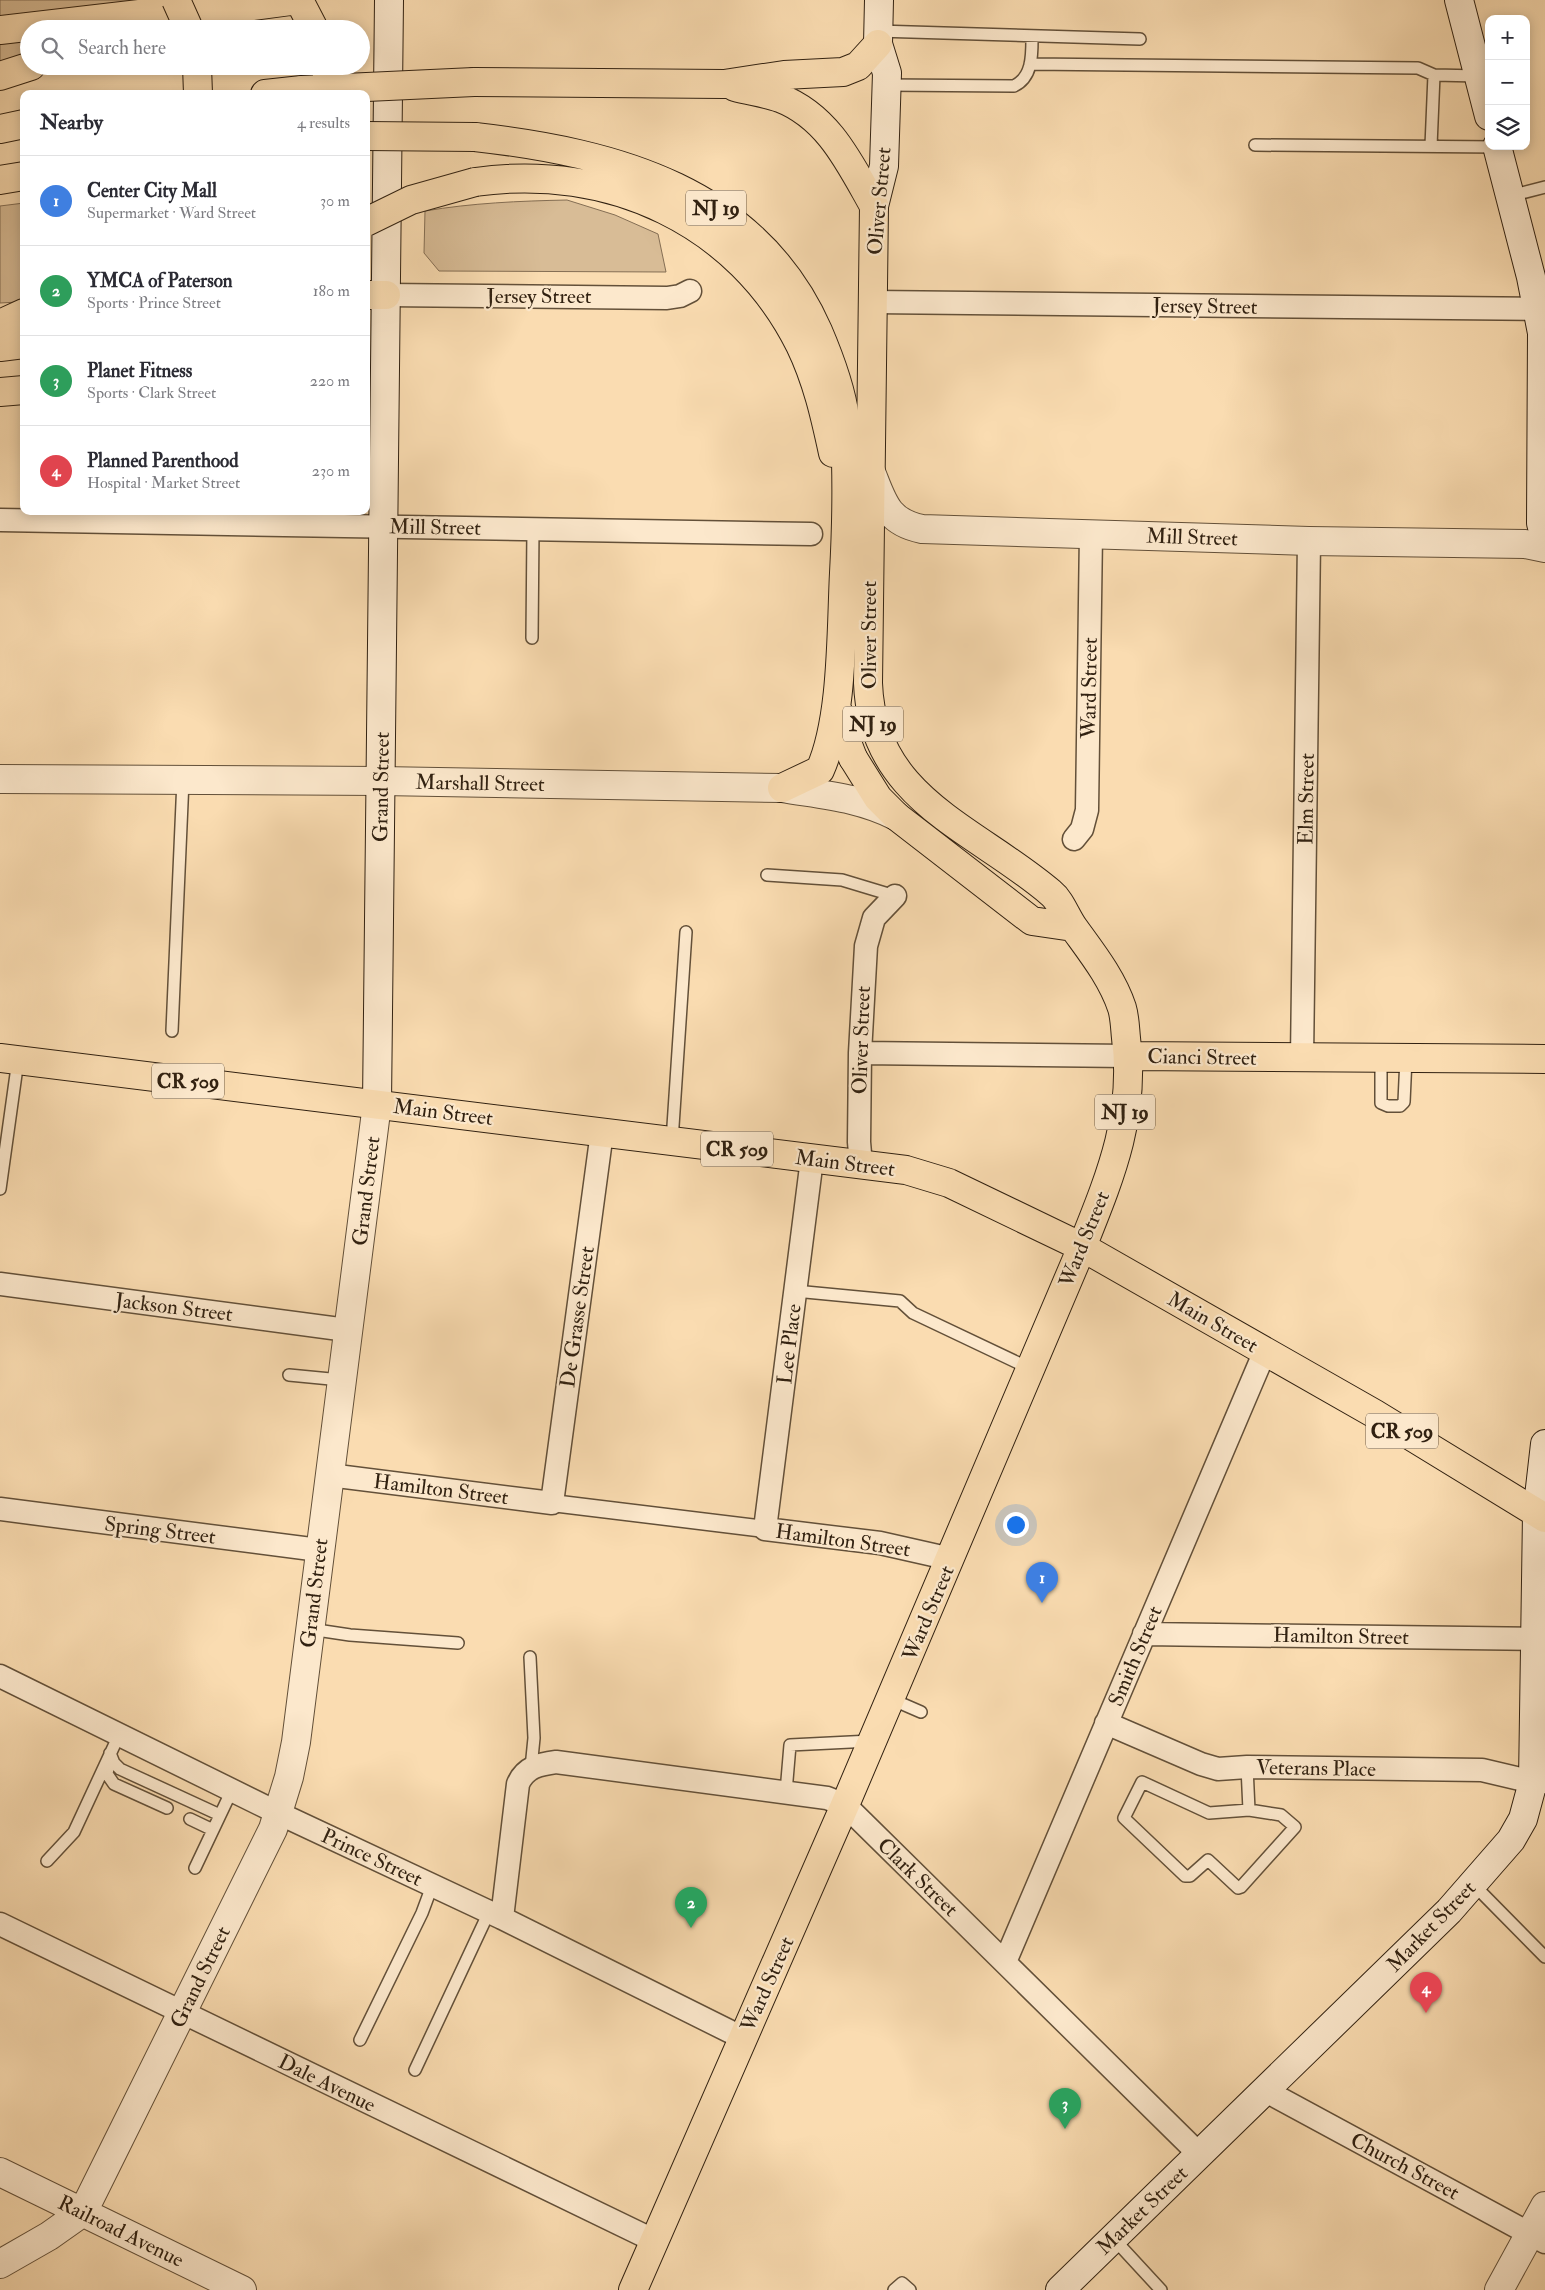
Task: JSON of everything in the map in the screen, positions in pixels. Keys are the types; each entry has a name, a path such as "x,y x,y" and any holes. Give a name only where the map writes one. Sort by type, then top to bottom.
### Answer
{"main road":[{"path":"176,0 194,20"},
{"path":"200,20 298,0 309,20"},
{"path":"87,20 156,12 191,20"},
{"path":"0,30 20,28"},
{"path":"302,90 474,82 724,84 784,75 843,72 858,66 878,38"},
{"path":"0,76 20,70"},
{"path":"197,75 198,90"},
{"path":"327,75 329,90"},
{"path":"724,84 779,98 798,106 818,122 839,144 874,206"},
{"path":"0,128 20,125"},
{"name":"NJ 19","path":"370,136 475,138 560,149 605,160 672,184 698,197 726,215 771,256 792,282 810,312 836,376 845,418 847,514 838,687 839,716 844,737 853,758 878,798 896,816 1032,920 1074,927"},
{"path":"0,180 20,177"},
{"path":"370,220 411,200 475,182 502,178 539,178 586,183 612,189 664,210 712,239 733,257 770,298 800,345 820,396 847,514"},
{"name":"Oliver Street","path":"874,206 868,683 870,713 879,742 894,769 930,805 1052,894 1074,927"},
{"path":"0,312 20,312"},
{"path":"0,324 20,314"},
{"path":"0,347 20,344"},
{"path":"0,392 20,390"},
{"path":"782,788 820,770 830,744 838,687"},
{"name":"Ward Street","path":"634,2290 873,1741 1031,1369 1109,1179 1121,1142 1126,1108 1128,1056 1122,1010 1112,985 1090,947 1074,927"},
{"name":"Cianci Street","path":"1128,1056 1545,1059"},
{"name":"Main Street","path":"9,1059 906,1170 949,1182 1082,1247 1375,1414 1541,1516"},
{"path":"647,2290 655,2241"}],"street":[{"name":"Grand Street","path":"83,2212 273,1829 289,1777 296,1742 377,1104 384,526 376,295 389,0"},
{"name":"Oliver Street","path":"874,206 884,166 887,73 878,38 879,0"},
{"path":"1459,0 1486,105"},
{"path":"1498,150 1538,309 1542,334 1541,523 1545,539"},
{"name":"Jersey Street","path":"376,295 667,298 680,296 690,291"},
{"name":"Jersey Street","path":"872,302 1538,309"},
{"name":"Mill Street","path":"871,472 889,514 907,526 941,531 1090,533 1309,541 1525,544 1545,548"},
{"name":"Mill Street","path":"0,520 811,534"},
{"name":"Ward Street","path":"1074,839 1082,829 1087,810 1090,533"},
{"name":"Elm Street","path":"1302,1058 1309,541"},
{"name":"Marshall Street","path":"0,779 381,781 782,788 833,794 860,800 896,816"},
{"name":"Oliver Street","path":"861,1165 859,1142 860,1053 866,946 868,931 874,918 895,896"},
{"name":"Cianci Street","path":"860,1053 1128,1056"},
{"name":"De Grasse Street","path":"552,1502 602,1132"},
{"name":"Lee Place","path":"765,1529 812,1159"},
{"name":"Jackson Street","path":"0,1284 347,1330"},
{"name":"Smith Street","path":"1005,1962 1265,1351"},
{"name":"Market Street","path":"1060,2290 1450,1911 1511,1840 1523,1819 1539,1782 1536,1639 1545,1444"},
{"name":"Hamilton Street","path":"329,1475 552,1502"},
{"path":"552,1502 765,1529"},
{"name":"Spring Street","path":"0,1509 320,1550"},
{"name":"Hamilton Street","path":"765,1529 880,1543 950,1559"},
{"name":"Hamilton Street","path":"1144,1634 1536,1639"},
{"name":"Prince Street","path":"0,1676 114,1744 232,1790 495,1915 743,2038"},
{"name":"Veterans Place","path":"1106,1723 1201,1764 1218,1769 1248,1767 1482,1770 1539,1782"},
{"name":"Clark Street","path":"531,1768 556,1762 828,1798 845,1805 1199,2154"},
{"path":"495,1915 518,1784 524,1774 531,1768"},
{"name":"Dale Avenue","path":"0,1924 655,2241"},
{"name":"Church Street","path":"1264,2090 1538,2238"},
{"name":"Railroad Avenue","path":"0,2172 242,2290"},
{"path":"1499,2290 1538,2238 1545,2206"},
{"path":"0,2264 49,2236 83,2212"}],"lane":[{"path":"878,38 1032,36 1140,39"},
{"path":"886,85 1014,86 1022,82 1030,64 1032,36"},
{"path":"1030,64 1418,68 1434,75 1479,76"},
{"path":"1432,146 1434,75"},
{"path":"1255,145 1485,147"},
{"path":"1510,196 1545,187"},
{"path":"532,638 533,528"},
{"path":"172,1031 183,780"},
{"path":"767,875 842,880 895,896"},
{"path":"672,1141 686,932"},
{"path":"0,1189 9,1059"},
{"path":"795,1291 900,1301 913,1313 1031,1369"},
{"path":"289,1375 341,1380"},
{"path":"310,1629 350,1635 458,1643"},
{"path":"530,1657 534,1738 531,1768"},
{"path":"891,1699 921,1712"},
{"path":"786,1792 790,1745 873,1741"},
{"path":"114,1744 107,1774 114,1784 167,1808"},
{"path":"114,1744 114,1763 120,1769 220,1815"},
{"path":"47,1861 74,1832 114,1744"},
{"path":"1248,1767 1250,1810"},
{"path":"1142,1782 1209,1813 1250,1810 1281,1814 1295,1827 1241,1888 1238,1888 1208,1860 1190,1876 1185,1876 1124,1818 1142,1782"},
{"path":"195,1868 232,1790"},
{"path":"190,1819 213,1830"},
{"path":"1472,1884 1545,1957"},
{"path":"360,2040 422,1913 432,1886"},
{"path":"415,2070 495,1915"},
{"path":"1113,2238 1161,2290"},
{"path":"894,2290 902,2282 910,2290"}],"shaded area":[{"path":"0,0 156,0 0,21"},
{"path":"20,42 20,57 0,64 0,43"},
{"path":"567,200 615,215 658,234 666,272 439,271 424,253 425,211 496,203"},
{"path":"20,204 20,301 18,302 0,303 0,206"}],"place":[{"name":"Center City Mall","path":"1042,1603"},
{"name":"YMCA of Paterson","path":"691,1928"},
{"name":"Planned Parenthood","path":"1426,2013"},
{"name":"Planet Fitness","path":"1065,2129"}]}
